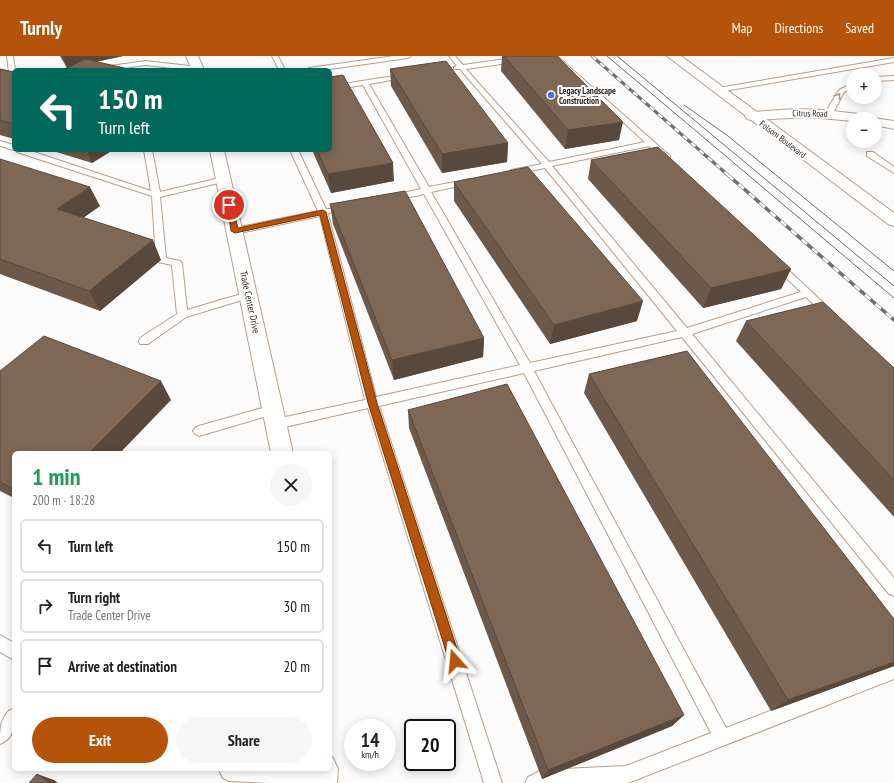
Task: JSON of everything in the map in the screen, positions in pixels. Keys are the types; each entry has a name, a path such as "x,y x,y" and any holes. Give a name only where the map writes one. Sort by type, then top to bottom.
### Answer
{"street":[{"path":"192,56 197,68"},
{"name":"Folsom Boulevard","path":"673,56 894,221"},
{"name":"Citrus Road","path":"752,116 778,112 828,113 846,116"},
{"path":"882,122 894,125"},
{"name":"Trade Center Drive","path":"217,152 282,451"}],"lane":[{"path":"10,56 11,81"},
{"path":"275,56 281,68"},
{"path":"323,68 408,56"},
{"path":"452,56 547,165 894,590"},
{"path":"447,70 542,56"},
{"path":"553,56 673,164"},
{"path":"718,90 894,60"},
{"path":"113,68 146,64 181,68"},
{"path":"332,88 417,74"},
{"path":"882,79 894,78"},
{"path":"365,83 526,368 722,737"},
{"path":"828,113 841,91 846,88"},
{"path":"0,143 12,147"},
{"path":"509,173 651,143"},
{"path":"26,152 156,195 224,179"},
{"path":"148,152 156,195 161,260 177,263 182,315"},
{"path":"295,152 323,212 372,403 494,783"},
{"path":"870,154 894,171"},
{"path":"381,200 478,179"},
{"path":"235,231 337,209"},
{"path":"769,256 837,320"},
{"path":"198,431 274,417 372,403 684,333 808,294"},
{"path":"144,340 182,315 248,295"},
{"path":"0,643 12,651"},
{"path":"534,783 542,779 626,775 894,671"},
{"path":"0,736 12,719"},
{"path":"229,772 322,776"}],"building":[{"path":"504,56 557,56 623,122 568,130"},
{"path":"85,59 124,68 66,68"},
{"path":"446,61 508,143 442,154 390,69"},
{"path":"0,69 12,72 12,123 0,120"},
{"path":"343,75 393,163 328,174 318,152 332,152 332,77"},
{"path":"658,147 791,269 711,288 591,160"},
{"path":"0,159 90,187 57,209 153,240 89,291 0,259"},
{"path":"528,167 643,301 554,325 454,182"},
{"path":"405,191 484,338 392,360 330,204"},
{"path":"823,302 894,368 894,480 746,321"},
{"path":"44,336 161,381 91,451 12,451 12,488 0,482 0,371"},
{"path":"687,351 894,619 894,662 788,700 589,374"},
{"path":"507,384 684,715 548,770 408,410"},
{"path":"37,774 50,783 29,783"}],"tram line":[{"path":"607,56 894,298"},
{"path":"617,56 894,286"},
{"path":"684,105 728,136 894,271"}],"railway":[{"path":"592,56 729,176"},
{"path":"728,175 894,320"}],"place":[{"name":"Legacy Landscape Construction","path":"551,95"}],"route":[{"path":"229,205 235,231 323,212 372,403 455,661"}]}
